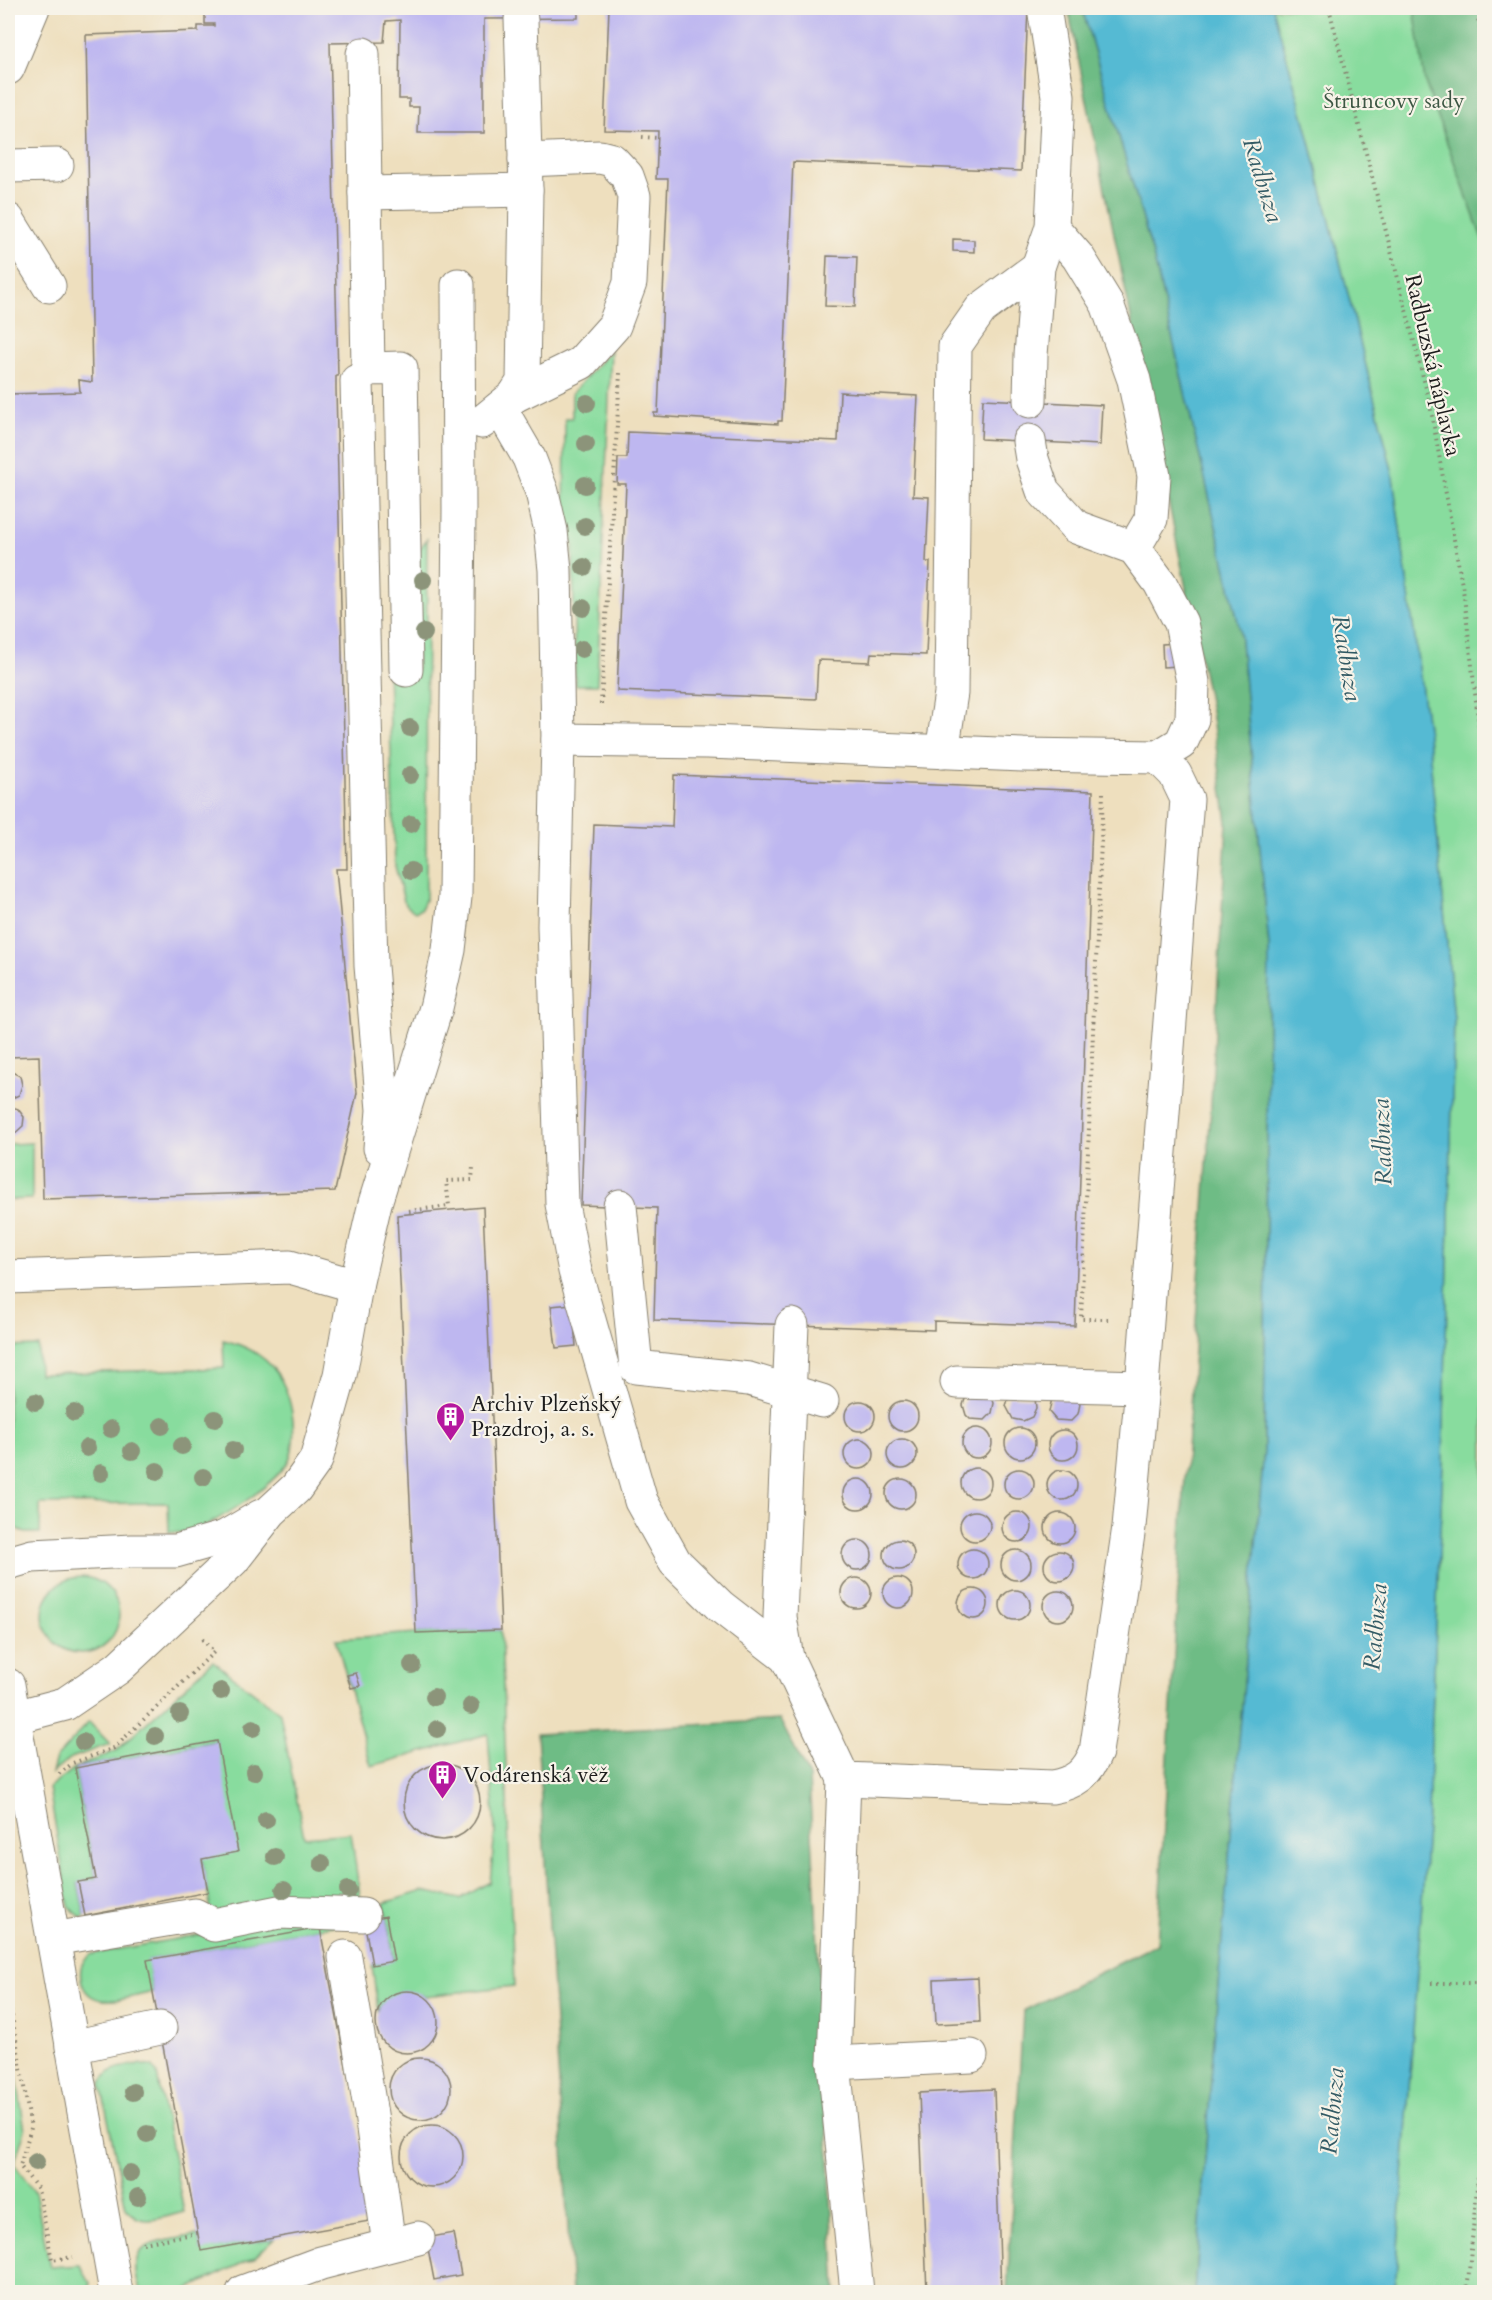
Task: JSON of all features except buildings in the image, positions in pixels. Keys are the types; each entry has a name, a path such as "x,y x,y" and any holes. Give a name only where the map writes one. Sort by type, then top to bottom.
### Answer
{"street":[{"path":"8,68 33,8"},
{"path":"1030,401 1038,267 1052,227 1058,96 1044,8"},
{"path":"459,467 470,433 507,402 523,382 525,175 521,19"},
{"path":"363,54 368,369 401,368 406,670"},
{"path":"365,193 525,175 600,158 612,160 627,176 634,196 630,283 614,326 580,363 507,402"},
{"path":"8,166 57,165"},
{"path":"8,220 49,286"},
{"path":"1052,227 1078,257 1107,304 1134,380 1154,477 1151,519 1134,548"},
{"path":"942,752 951,693 955,346 981,309 1038,267"},
{"path":"10,1718 65,1704 118,1668 233,1560 271,1511 296,1488 316,1460 340,1375 356,1286 375,1203 436,1008 449,950 455,897 459,467 458,285"},
{"path":"357,381 371,966 383,1110 375,1203"},
{"path":"507,402 542,492 551,531 555,570 558,740 554,926 562,1192 575,1271 638,1491 647,1511 675,1562 720,1606 787,1658"},
{"path":"558,740 708,742 942,752 1158,757 1181,743 1192,719 1193,682 1181,623 1160,583 1134,548 1076,527 1043,491 1032,459 1029,441"},
{"path":"844,1779 1052,1787 1067,1784 1080,1777 1090,1766 1096,1752 1128,1527 1142,1387 1187,799 1175,774 1158,757"},
{"path":"620,1206 636,1367 749,1379 822,1401"},
{"path":"8,1277 290,1267 356,1286"},
{"path":"792,1325 780,1617 787,1658 844,1779 834,2063 857,2292"},
{"path":"957,1382 1142,1387"},
{"path":"8,1563 32,1556 176,1551 225,1537 271,1511"},
{"path":"8,1685 10,1718 53,1940 116,2292"},
{"path":"53,1940 195,1915 214,1925 279,1912 363,1915"},
{"path":"243,2292 321,2263 404,2242 371,2114 345,1957"},
{"path":"72,2047 160,2028"},
{"path":"834,2063 971,2056"}],"path":[{"name":"Radbuzská náplavka","path":"1329,8 1430,404 1464,596 1485,771"},
{"path":"1475,8 1485,41"},
{"path":"600,741 620,380 614,326"},
{"path":"1104,756 1081,1319 1147,1319"},
{"path":"1431,1983 1485,1983"},
{"path":"1467,2292 1485,2114"},
{"path":"1477,2188 1485,2189"}],"green space":[{"path":"1068,8 1082,8 1153,254 1240,630 1269,946 1264,1451 1219,1974 1195,2292 1007,2292 1023,2011 1157,1944 1227,822 1211,711"},
{"name":"Štruncovy sady","path":"1273,8 1484,8 1484,2292 1395,2292 1428,1814 1443,1461 1454,1020 1428,735 1392,470 1307,130"},
{"path":"1414,8 1484,8 1484,244 1425,82"},
{"path":"611,350 597,685 575,685 573,542 564,531 565,418 572,418 572,393"},
{"path":"427,539 426,898 421,909 415,912 405,905 395,866 388,670 417,670 417,552"},
{"path":"32,1143 32,1199 8,1200 8,1144"},
{"path":"223,1340 252,1351 263,1358 280,1378 290,1405 294,1434 290,1457 274,1478 260,1490 228,1513 198,1529 187,1532 169,1532 168,1503 40,1504 40,1533 25,1533 8,1524 8,1347 38,1346 39,1374 224,1368"},
{"path":"74,1577 88,1577 102,1583 113,1594 119,1608 116,1630 108,1642 88,1653 74,1653 60,1647 49,1636 43,1622 43,1608 49,1594 60,1583"},
{"path":"501,1630 514,1986 425,1996 411,1992 398,1993 388,1999 378,2010 372,1965 394,1960 384,1903 423,1891 460,1899 490,1882 495,1831 488,1734 371,1766 336,1639"},
{"path":"213,1661 280,1713 304,1837 351,1833 362,1910 212,1917 202,1859 216,1741 75,1768 116,1751"},
{"path":"780,1720 809,1777 836,2292 572,2292 537,1734"},
{"path":"89,1722 110,1744 71,1758 52,1773 56,1758"},
{"path":"75,1768 96,1879 78,1883 85,1916 82,1918 69,1907 49,1788"},
{"path":"282,1920 364,1920 148,1960 153,1992 133,1997 100,2000 91,1996 85,1989 81,1978 82,1964 92,1954"},
{"path":"8,2023 25,2130 14,2164 35,2192 50,2267 80,2265 90,2283 90,2292 8,2292"},
{"path":"139,2064 153,2067 157,2074 184,2212 152,2220 138,2218 126,2208 101,2085 103,2079 111,2071"},
{"path":"198,2235 201,2250 275,2238 255,2257 182,2292 141,2292 136,2275 136,2262 140,2253 157,2243"}],"water":[{"name":"Radbuza","path":"1082,8 1273,8 1307,130 1392,470 1428,735 1454,1020 1443,1461 1428,1814 1395,2292 1195,2292 1219,1974 1264,1451 1269,946 1240,630 1153,254"}],"place":[{"name":"Archiv Plzeňský Prazdroj, a. s.","path":"450,1442"},
{"name":"Vodárenská věž","path":"442,1800"}]}
